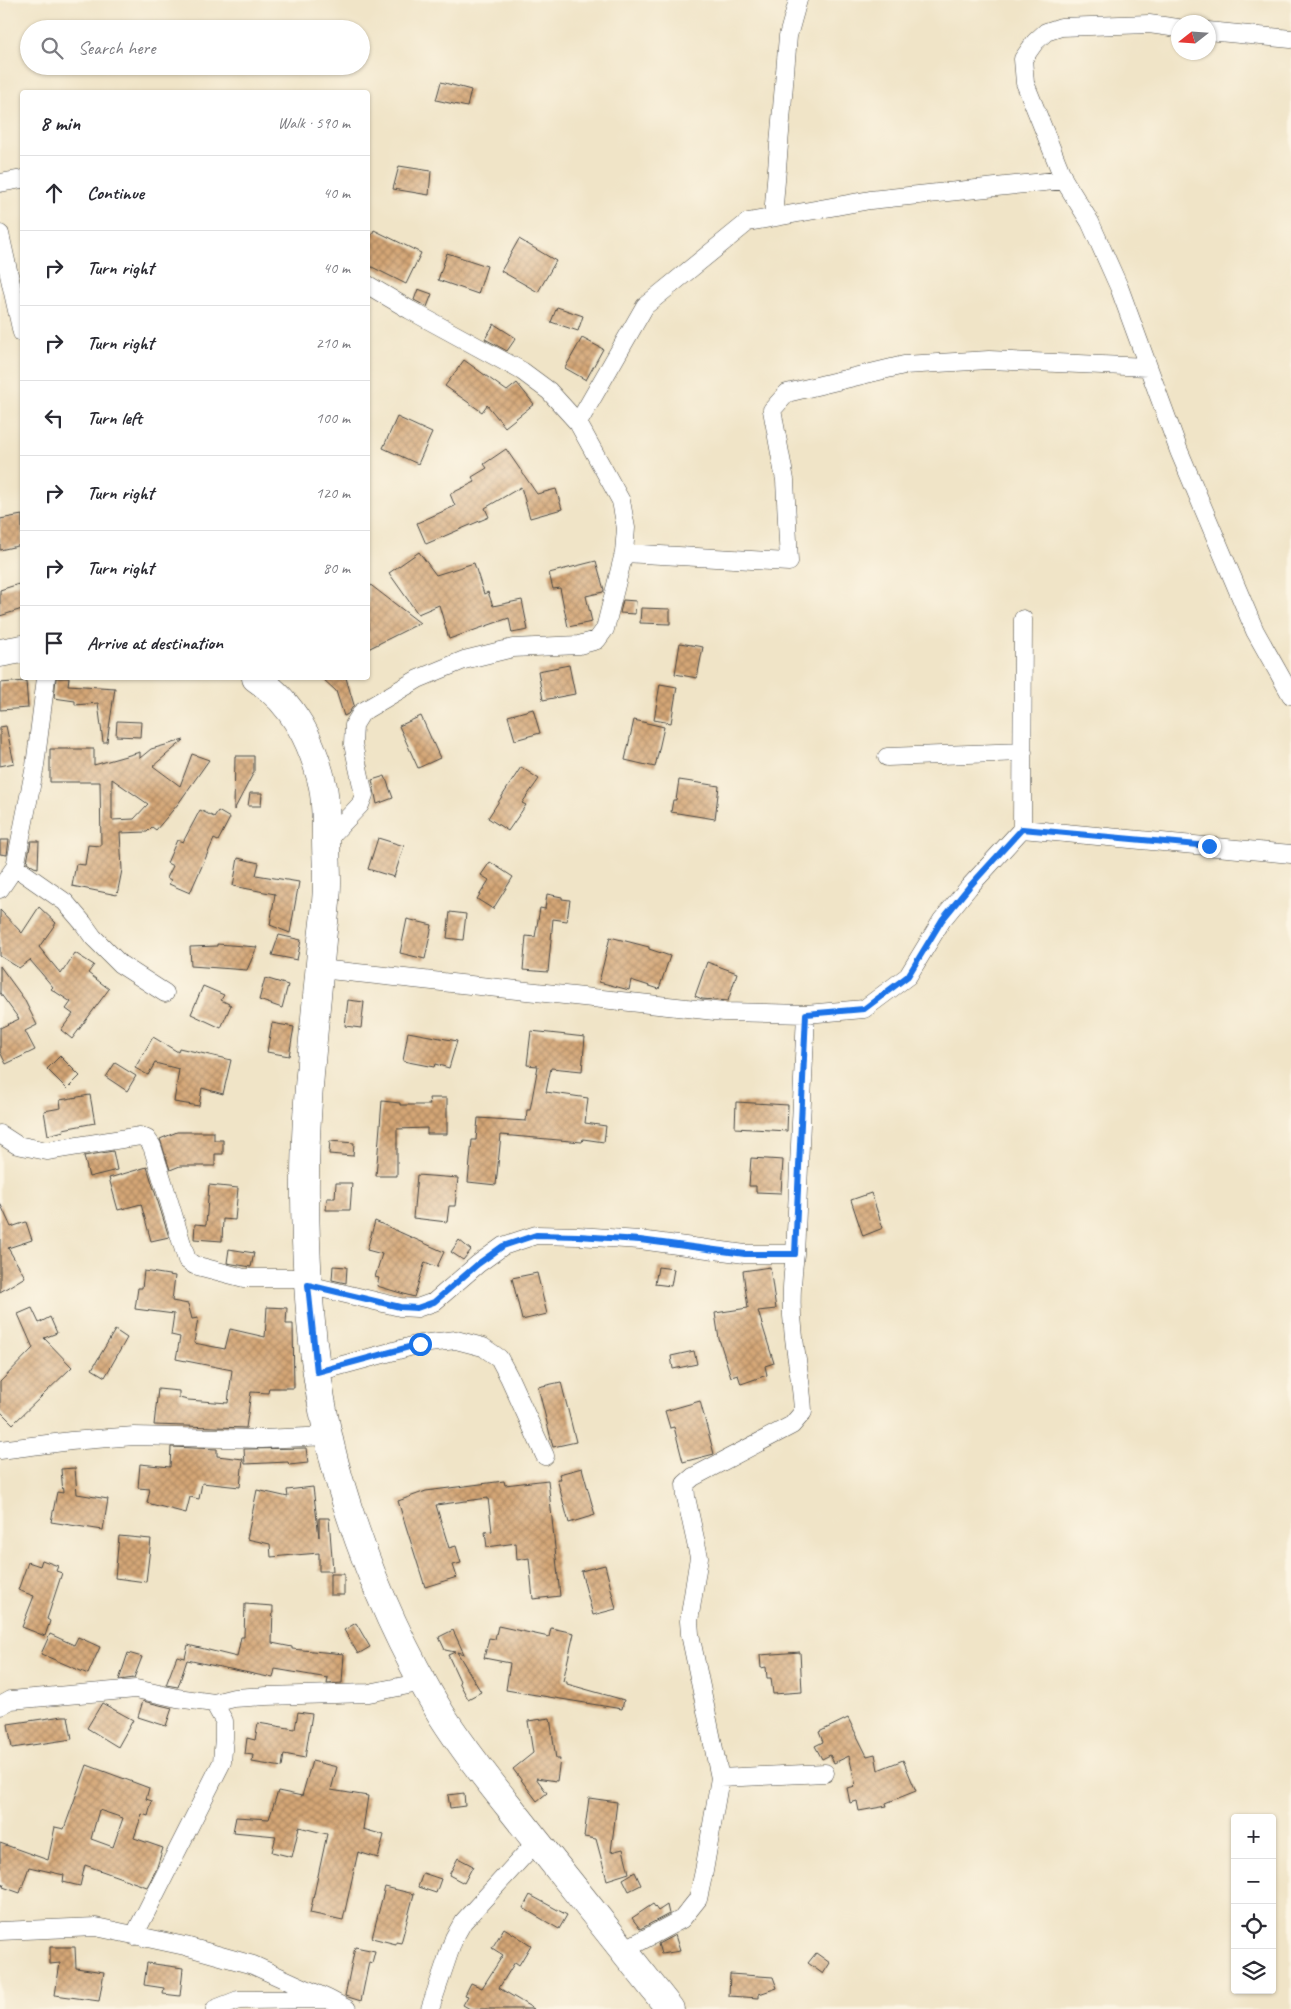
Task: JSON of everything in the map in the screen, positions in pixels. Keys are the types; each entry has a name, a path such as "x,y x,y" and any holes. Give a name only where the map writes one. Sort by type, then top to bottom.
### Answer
{"main road":[{"path":"0,652 20,649"},
{"path":"259,680 267,685 294,713 311,747 323,788 326,820 327,886 305,1128 305,1196 308,1281 317,1372 338,1477 358,1538 385,1605 412,1665 444,1718 487,1778 670,2009"}],"street":[{"path":"773,217 788,36 798,0"},
{"path":"1171,27 1149,24 1061,27 1046,32 1034,42 1023,59 1025,83 1064,180 1090,222 1112,270 1179,451 1255,631 1291,695"},
{"path":"1216,32 1291,39"},
{"path":"0,183 20,179"},
{"path":"578,423 645,306 748,222 870,200 1064,180"},
{"path":"0,234 20,324"},
{"path":"326,841 360,805 364,795 353,744 354,725 362,712 418,679 464,660 513,648 579,645 597,640 605,629 624,553 626,528 621,501 578,423 549,391 522,371 410,310 370,285"},
{"path":"624,553 789,562 785,480 772,410 787,393 904,365 988,360 1148,367"},
{"path":"320,969 724,1012 806,1014 864,1009 908,976 942,920 969,887 1022,829 1023,619"},
{"path":"0,889 16,867 35,766 46,680"},
{"path":"887,757 1022,752"},
{"path":"1022,829 1291,854"},
{"path":"16,867 65,902 93,937 120,964 165,993"},
{"path":"624,1950 682,1919 698,1899 720,1778 689,1627 699,1557 685,1484 693,1477 792,1425 803,1412 792,1326 791,1287 795,1254 806,1014"},
{"path":"0,1134 17,1145 46,1151 140,1136 147,1139 152,1146 187,1260 194,1264 244,1278 308,1281 400,1307 417,1308 434,1302 478,1264 503,1246 536,1235 640,1240 745,1254 795,1254"},
{"path":"317,1372 420,1344 456,1340 483,1347 499,1358 545,1456"},
{"path":"0,1450 71,1441 134,1436 253,1439 329,1436"},
{"path":"0,1706 11,1700 136,1689 177,1698 214,1703 234,1698 368,1693 422,1682"},
{"path":"134,1936 222,1762 224,1721 214,1703"},
{"path":"720,1778 825,1773"},
{"path":"430,2009 454,1938 462,1922 537,1841"},
{"path":"0,1932 96,1927 185,1946 253,1965 347,2009"},
{"path":"215,2009 238,2000 328,1999"}],"building":[{"path":"441,82 471,90 467,107 436,100"},
{"path":"399,166 431,171 429,195 393,189"},
{"path":"374,230 421,253 406,284 370,266 370,239"},
{"path":"519,239 556,261 538,292 501,271"},
{"path":"447,253 487,266 478,294 438,280"},
{"path":"418,289 432,294 427,307 414,300"},
{"path":"557,307 583,316 578,331 551,322"},
{"path":"494,324 516,338 507,351 485,339"},
{"path":"582,338 603,349 586,380 565,368"},
{"path":"464,360 507,391 517,383 534,404 505,427 487,405 482,412 445,386"},
{"path":"397,417 432,433 418,464 383,448"},
{"path":"506,449 537,494 556,489 562,509 530,518 521,487 485,508 489,517 426,544 417,523 455,506 450,494 475,482 472,477 487,468 484,464"},
{"path":"20,515 20,545 0,550 0,519"},
{"path":"419,552 436,575 474,563 484,594 488,592 493,606 522,600 528,630 512,633 509,618 449,639 439,605 418,614 389,573"},
{"path":"596,561 604,590 603,592 586,596 592,622 568,627 560,588 553,589 549,573"},
{"path":"20,584 20,610 0,616 0,590"},
{"path":"370,585 420,623 370,648"},
{"path":"623,600 636,601 635,614 620,613"},
{"path":"641,608 670,609 670,624 640,623"},
{"path":"680,643 703,647 697,678 675,674"},
{"path":"569,665 575,694 543,700 538,671"},
{"path":"56,680 69,680 68,685 115,688 107,742 103,742 98,703 75,705 75,701 54,698"},
{"path":"324,680 347,680 354,705 348,714 344,716 336,691"},
{"path":"26,681 28,708 0,710 0,683"},
{"path":"660,684 677,687 671,723 654,720"},
{"path":"533,709 540,733 515,740 508,716"},
{"path":"421,716 440,758 418,768 399,726"},
{"path":"634,720 664,727 655,767 625,760"},
{"path":"117,721 141,722 140,737 116,736"},
{"path":"6,726 14,763 0,766 0,727"},
{"path":"184,740 153,766 180,786 192,754 209,760 178,804 156,830 152,827 147,832 120,833 122,870 117,895 72,886 76,864 85,865 88,845 101,846 100,782 50,782 50,749 94,749 94,765 140,752 140,758 151,749","holes":["112,779 148,804 134,819 112,820"]},
{"path":"235,756 254,756 254,772 234,810"},
{"path":"521,767 539,779 522,803 526,805 508,831 488,818"},
{"path":"385,776 393,798 377,804 372,780"},
{"path":"679,780 719,786 715,819 671,812 673,800 676,800"},
{"path":"250,793 262,793 261,806 248,806"},
{"path":"200,810 214,817 218,811 230,818 218,841 214,839 190,893 169,884 171,880 167,878 173,866 167,863 177,840 183,842"},
{"path":"378,838 404,846 394,877 368,869"},
{"path":"0,840 9,840 7,855 0,854"},
{"path":"31,841 39,841 38,868 27,862"},
{"path":"238,858 259,863 256,875 299,882 290,933 270,925 275,894 233,886"},
{"path":"490,862 513,877 493,909 477,899 489,880 481,875"},
{"path":"547,894 570,900 567,921 553,919 548,972 523,970 526,936 535,937 540,908 545,909"},
{"path":"39,907 56,923 39,947 61,974 75,953 94,965 88,973 109,989 72,1039 61,1030 73,1014 66,1009 71,1002 51,989 53,987 30,960 19,968 0,956 0,910 22,933"},
{"path":"450,912 466,914 463,940 447,938"},
{"path":"407,919 432,925 425,959 400,953"},
{"path":"279,935 301,940 297,960 272,955"},
{"path":"610,937 649,947 649,949 670,956 659,989 631,980 629,990 599,982"},
{"path":"217,944 257,947 247,970 191,966 190,947 217,946"},
{"path":"707,962 737,973 728,1001 702,999 695,996"},
{"path":"0,966 24,999 37,1025 25,1031 35,1050 6,1064 0,1052 0,1028 19,1019 0,993"},
{"path":"265,978 288,985 282,1008 259,1000"},
{"path":"203,986 224,995 221,1000 231,1005 221,1028 191,1014"},
{"path":"348,1000 364,1002 361,1028 345,1026"},
{"path":"272,1023 294,1027 289,1056 267,1052"},
{"path":"531,1031 585,1037 582,1071 551,1068 546,1092 588,1098 585,1123 606,1126 604,1142 583,1139 582,1142 501,1135 496,1185 468,1182 472,1140 476,1140 478,1118 526,1121 527,1110 530,1110 538,1066 527,1065"},
{"path":"408,1032 457,1041 449,1068 435,1064 434,1067 403,1061"},
{"path":"153,1037 178,1052 179,1048 231,1060 223,1094 202,1088 199,1106 174,1102 179,1069 155,1063 148,1075 135,1068"},
{"path":"60,1056 80,1076 67,1089 47,1069"},
{"path":"115,1063 136,1076 127,1091 106,1077"},
{"path":"90,1095 95,1123 63,1129 64,1131 48,1135 44,1111 61,1108 60,1100"},
{"path":"429,1098 447,1098 447,1134 427,1134 427,1128 397,1129 397,1176 376,1176 382,1101 400,1103 400,1105 430,1105"},
{"path":"736,1102 788,1105 787,1131 735,1128"},
{"path":"177,1132 214,1132 214,1140 223,1140 223,1154 215,1154 215,1166 180,1166 170,1170 160,1139"},
{"path":"330,1141 354,1143 353,1156 329,1154"},
{"path":"113,1151 117,1170 89,1177 84,1156"},
{"path":"751,1158 783,1160 781,1193 756,1192 756,1186 749,1186"},
{"path":"147,1167 169,1237 151,1241 141,1204 118,1210 109,1178"},
{"path":"417,1175 458,1178 455,1206 449,1206 447,1222 413,1218"},
{"path":"336,1183 352,1183 350,1210 326,1210 327,1198 335,1198"},
{"path":"209,1185 238,1188 235,1220 223,1219 222,1241 194,1239 195,1224 206,1225"},
{"path":"871,1193 883,1228 863,1236 851,1200"},
{"path":"0,1203 11,1227 26,1222 32,1240 8,1248 25,1277 0,1292"},
{"path":"375,1221 444,1252 437,1267 425,1262 414,1297 377,1286 379,1278 375,1277 382,1254 367,1250"},
{"path":"459,1240 471,1250 463,1260 451,1252"},
{"path":"229,1249 254,1253 251,1267 227,1263"},
{"path":"333,1266 347,1267 346,1283 332,1280"},
{"path":"658,1267 674,1269 671,1286 655,1284"},
{"path":"770,1267 776,1309 758,1311 774,1363 765,1366 767,1375 741,1384 738,1375 731,1377 719,1339 715,1313 748,1308 743,1271"},
{"path":"144,1271 175,1276 172,1301 188,1304 192,1319 198,1318 194,1343 225,1349 230,1329 265,1337 267,1307 287,1308 286,1324 293,1324 294,1388 269,1388 268,1393 251,1392 246,1428 154,1425 158,1389 179,1391 179,1398 188,1400 228,1403 232,1370 176,1359 180,1337 171,1335 174,1314 135,1309 138,1288 142,1288"},
{"path":"537,1273 547,1314 522,1320 512,1278"},
{"path":"32,1308 39,1323 50,1317 57,1333 44,1338 72,1367 13,1424 0,1411 0,1382 33,1348 18,1314"},
{"path":"115,1330 127,1338 105,1377 92,1369"},
{"path":"694,1351 697,1364 673,1369 671,1356"},
{"path":"561,1382 576,1442 553,1447 538,1387"},
{"path":"700,1401 714,1454 683,1462 674,1427 670,1428 665,1411"},
{"path":"171,1447 217,1449 217,1456 243,1459 240,1487 202,1483 199,1499 190,1497 186,1513 147,1503 150,1489 138,1488 140,1464 170,1467"},
{"path":"306,1448 308,1463 289,1465 288,1462 245,1464 244,1449"},
{"path":"75,1468 77,1494 108,1499 103,1530 51,1522 57,1492 63,1493 61,1469"},
{"path":"582,1468 595,1515 569,1523 557,1479 561,1479 559,1474"},
{"path":"548,1480 560,1596 533,1599 529,1558 517,1560 516,1543 487,1547 485,1532 492,1531 488,1498 436,1505 449,1548 456,1546 461,1563 453,1565 457,1577 425,1587 398,1501 426,1491 504,1481 505,1485"},
{"path":"313,1487 319,1537 319,1518 329,1518 333,1571 319,1571 319,1553 271,1557 270,1544 247,1539 257,1490 288,1497 287,1490"},
{"path":"119,1536 151,1539 146,1582 115,1578"},
{"path":"42,1560 58,1566 56,1571 62,1573 47,1619 50,1621 45,1636 22,1627 34,1596 18,1590 28,1562 40,1566"},
{"path":"605,1565 616,1609 593,1615 581,1571"},
{"path":"330,1574 344,1574 344,1595 330,1595"},
{"path":"245,1604 273,1606 272,1643 292,1647 292,1649 344,1654 342,1683 327,1684 328,1678 275,1669 273,1678 187,1660 178,1687 166,1685 177,1656 185,1658 188,1645 237,1657 241,1637 244,1637"},
{"path":"356,1623 370,1647 358,1654 344,1630"},
{"path":"498,1626 549,1637 551,1628 574,1633 563,1681 567,1682 567,1684 624,1700 622,1709 506,1690 510,1663 484,1658 489,1638 495,1639"},
{"path":"453,1630 464,1654 457,1652 481,1692 468,1699 448,1655 455,1652 445,1650 439,1637"},
{"path":"50,1634 74,1645 78,1637 100,1647 88,1674 41,1654"},
{"path":"800,1652 802,1692 773,1694 771,1678 767,1678 766,1667 761,1668 760,1655"},
{"path":"128,1653 142,1657 134,1678 119,1680"},
{"path":"143,1701 172,1708 166,1726 138,1717"},
{"path":"102,1703 133,1720 118,1747 87,1728"},
{"path":"298,1712 312,1714 305,1758 284,1754 282,1767 252,1762 253,1755 245,1754 247,1738 255,1740 258,1723 295,1729"},
{"path":"68,1716 72,1739 12,1748 8,1724"},
{"path":"550,1718 556,1759 560,1759 557,1781 536,1778 547,1793 537,1801 513,1769 533,1753 528,1721"},
{"path":"848,1718 867,1756 875,1754 878,1770 903,1760 916,1791 886,1803 887,1806 859,1811 857,1801 850,1803 847,1788 856,1786 849,1756 834,1763 830,1755 822,1759 815,1746 823,1742 819,1732"},
{"path":"312,1761 337,1767 331,1790 368,1796 363,1829 384,1835 378,1858 358,1852 343,1920 310,1913 327,1834 299,1827 292,1857 272,1852 276,1836 233,1832 236,1817 269,1819 278,1791 302,1796"},
{"path":"87,1765 149,1788 146,1799 152,1801 148,1816 142,1814 134,1838 163,1848 156,1870 147,1887 85,1865 80,1886 63,1882 64,1875 29,1867 20,1893 3,1887 4,1884 0,1883 0,1843 48,1860 55,1827 64,1829","holes":["99,1810 123,1818 113,1847 91,1839"]},
{"path":"464,1793 465,1806 450,1808 448,1795"},
{"path":"589,1798 617,1802 611,1852 623,1849 629,1873 607,1880 596,1839 584,1837"},
{"path":"458,1858 473,1866 464,1883 449,1875"},
{"path":"635,1872 641,1885 629,1891 623,1879"},
{"path":"423,1873 441,1879 436,1893 418,1887"},
{"path":"385,1887 414,1894 401,1943 396,1942 396,1944 372,1938"},
{"path":"530,1895 567,1915 559,1929 523,1908"},
{"path":"653,1904 658,1911 667,1905 669,1914 640,1929 632,1918"},
{"path":"504,1928 531,1945 519,1965 515,1962 499,1988 534,2009 470,2009 463,2005 468,1996 465,1995 471,1983 482,1988 503,1955 492,1948"},
{"path":"675,1935 680,1951 661,1954 658,1944"},
{"path":"50,1947 75,1947 76,1968 104,1972 99,2001 55,1995 60,1963 50,1964"},
{"path":"355,1947 375,1951 372,1963 369,1962 361,2001 345,1996"},
{"path":"816,1953 830,1963 823,1974 808,1963"},
{"path":"147,1963 183,1968 180,1996 163,1994 164,1988 144,1985"},
{"path":"730,1974 773,1977 777,1988 759,1994 759,1998 729,1996"}],"route":[{"path":"420,1344 317,1372 308,1285 400,1307 417,1308 434,1302 478,1264 503,1246 536,1235 640,1240 745,1254 795,1254 802,1068 806,1014 864,1009 908,976 942,920 969,887 1022,829 1209,846"}]}
